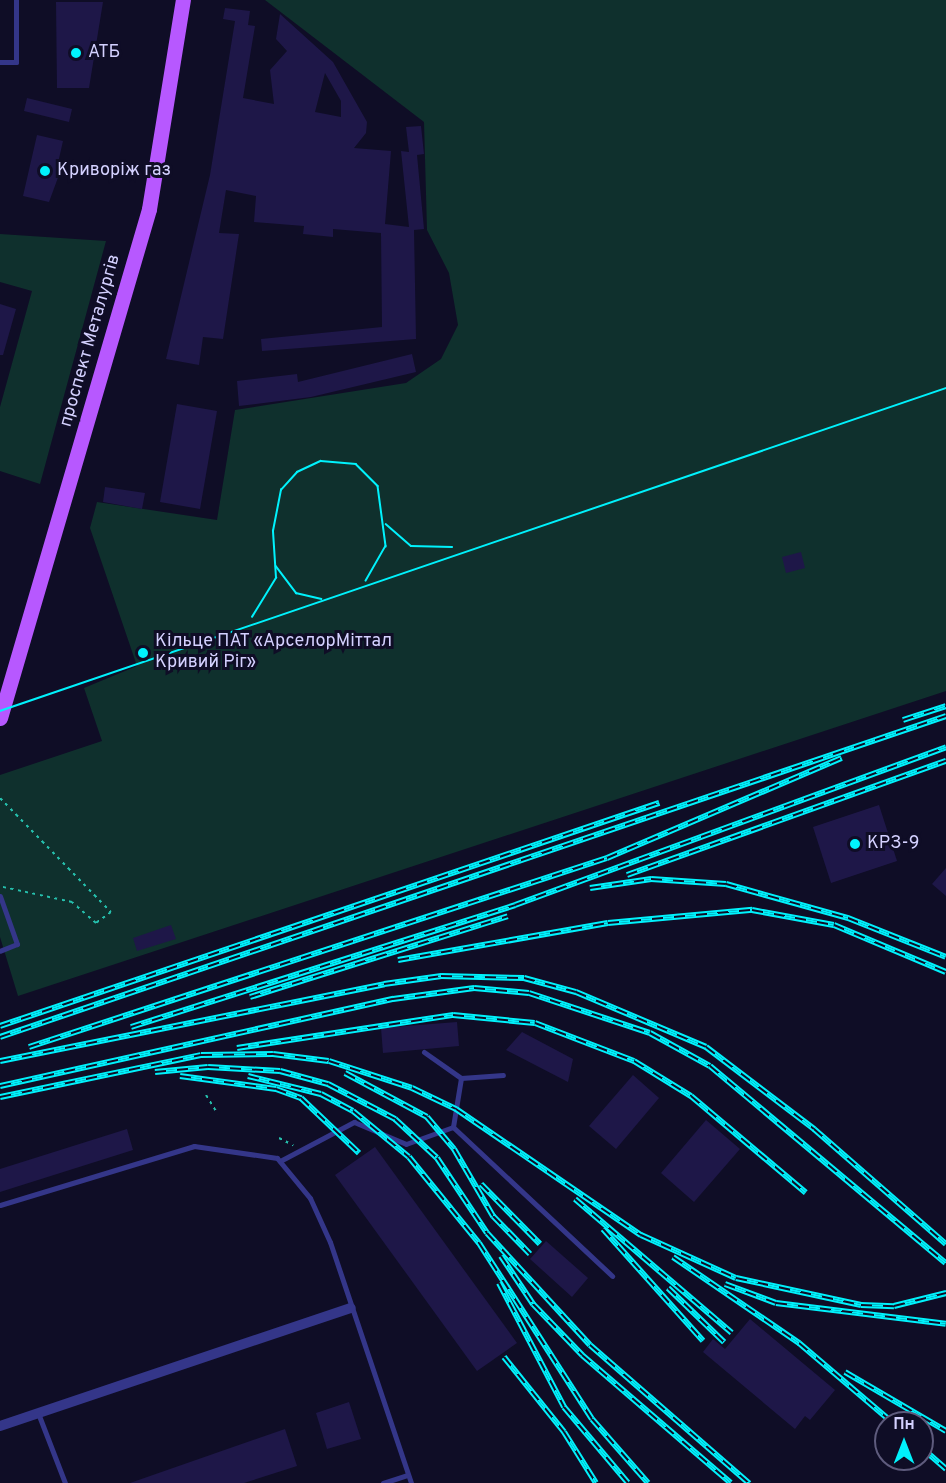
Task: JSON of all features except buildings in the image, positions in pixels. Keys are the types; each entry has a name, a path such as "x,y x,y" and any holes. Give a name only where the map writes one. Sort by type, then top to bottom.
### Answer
{"main road":[{"name":"проспект Металургів","path":"0,718 5,688 148,209 183,0"}],"street":[{"path":"0,1426 351,1308"}],"lane":[{"path":"0,62 16,62 16,0"},
{"path":"0,896 17,944 0,951"},
{"path":"424,1052 461,1078 503,1076"},
{"path":"453,1127 461,1078"},
{"path":"0,1205 194,1146 280,1161 354,1122 406,1144 453,1127"},
{"path":"453,1127 612,1276"},
{"path":"280,1161 310,1198 351,1308 411,1483"},
{"path":"38,1413 65,1483"},
{"path":"383,1483 408,1475"}],"path":[{"path":"0,798 111,912 96,923 72,902 0,886"},
{"path":"206,1095 218,1114"}],"green space":[{"path":"265,0 946,0 946,691 18,996 0,937 0,775 102,741 84,688 137,666 90,528 97,502 217,520 235,410 406,383 441,359 458,325 449,273 427,230 424,122"},
{"path":"0,234 106,241 40,484 0,471 0,407 32,291 0,282"}],"tram line":[{"path":"0,711 946,388"},
{"path":"252,617 276,578 273,531 281,490 297,472 321,461 356,464 378,486 386,546 366,581"},
{"path":"386,524 411,546 452,547"},
{"path":"276,566 296,593 321,599"}],"railway":[{"path":"903,720 946,706"},
{"path":"0,1037 946,716"},
{"path":"131,1027 515,905 946,747"},
{"path":"29,1047 607,858 842,758"},
{"path":"627,875 946,761"},
{"path":"0,1026 659,803"},
{"path":"590,888 651,879 726,884 848,918 946,957"},
{"path":"398,960 608,923 752,910 834,925 946,972"},
{"path":"250,997 508,916"},
{"path":"0,1061 384,984 441,976 524,978 576,992 706,1047 814,1129 946,1244"},
{"path":"0,1086 393,999 474,988 529,993 650,1033 710,1066 946,1263"},
{"path":"237,1048 453,1015 535,1023 634,1061 691,1096 806,1193"},
{"path":"0,1097 201,1055 273,1054 329,1061 412,1088 456,1109 641,1235 736,1278 861,1305 894,1306 946,1293"},
{"path":"155,1072 208,1067 280,1071 328,1084 395,1119 437,1158 487,1233 590,1345 749,1483"},
{"path":"345,1073 427,1117 454,1149 493,1216 530,1254"},
{"path":"180,1076 276,1089 301,1098 359,1153"},
{"path":"248,1076 321,1094 353,1111 409,1157 479,1243 592,1419 648,1483"},
{"path":"481,1184 540,1244"},
{"path":"575,1199 732,1333"},
{"path":"603,1229 703,1341"},
{"path":"501,1256 533,1304 582,1355 731,1483"},
{"path":"673,1257 799,1343 879,1411"},
{"path":"499,1283 564,1407 628,1483"},
{"path":"725,1284 776,1303 946,1324"},
{"path":"668,1288 724,1342"},
{"path":"504,1357 564,1432 596,1483"},
{"path":"845,1372 946,1431"},
{"path":"934,1458 946,1469"}],"place":[{"name":"АТБ","path":"76,53"},
{"name":"Криворіж газ","path":"45,171"},
{"name":"Кільце ПАТ «АрселорМіттал Кривий Ріг»","path":"143,653"},
{"name":"КРЗ-9","path":"855,844"}]}
